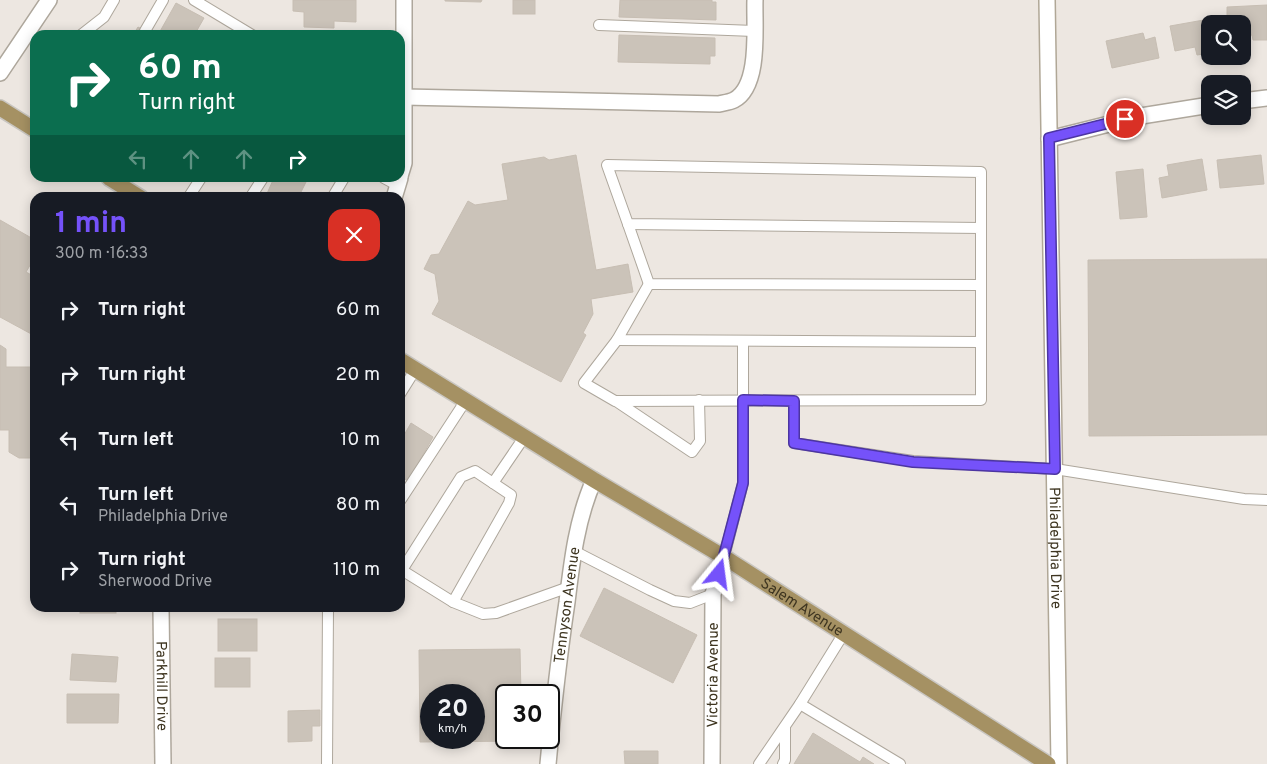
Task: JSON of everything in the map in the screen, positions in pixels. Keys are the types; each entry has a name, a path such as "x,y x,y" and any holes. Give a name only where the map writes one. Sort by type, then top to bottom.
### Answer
{"main road":[{"path":"0,108 30,127"},
{"path":"115,182 131,192"},
{"name":"Salem Avenue","path":"405,363 594,480 724,557 1048,764"}],"street":[{"path":"0,73 48,0"},
{"path":"403,30 404,0"},
{"path":"405,97 719,104 735,100 746,88 753,69 755,0"},
{"name":"Philadelphia Drive","path":"1047,0 1059,764"},
{"path":"1251,100 1267,98"},
{"path":"1049,138 1141,116 1201,106"},
{"name":"Tennyson Avenue","path":"548,764 558,664 574,551 586,499 594,480"},
{"name":"Victoria Avenue","path":"712,764 713,594 724,557"},
{"name":"Parkhill Drive","path":"161,612 163,764"}],"lane":[{"path":"88,30 104,17 114,0"},
{"path":"146,30 162,0"},
{"path":"194,0 244,30"},
{"path":"599,25 754,31"},
{"path":"615,401 699,400 981,400 981,172 607,165 649,284 617,340 584,383 615,401 692,452 700,441 699,400"},
{"path":"628,224 981,228"},
{"path":"649,284 981,285"},
{"path":"617,340 981,342"},
{"path":"724,557 743,483 743,341"},
{"path":"405,386 415,370"},
{"path":"405,492 466,400"},
{"path":"794,401 794,443 913,462 1055,469 1244,499 1267,500"},
{"path":"493,483 525,436"},
{"path":"405,563 461,477 475,471 511,495 509,503 453,602"},
{"path":"574,551 674,601 690,603 713,594"},
{"path":"405,572 453,602 483,614 496,613 569,586"},
{"path":"328,612 328,764"},
{"path":"759,764 800,704 844,633"},
{"path":"800,704 900,764"},
{"path":"783,764 785,760 784,727"}],"building":[{"path":"293,0 356,0 356,22 334,21 334,28 304,27 304,12 293,11"},
{"path":"445,0 482,0 481,2"},
{"path":"513,0 535,0 535,14 513,14"},
{"path":"620,0 712,0 712,2 716,2 716,20 619,17"},
{"path":"176,3 204,18 197,30 161,30"},
{"path":"1267,5 1267,40 1253,40 1251,35 1251,15 1227,15 1227,7"},
{"path":"1201,20 1201,54 1197,55 1195,47 1175,51 1170,26"},
{"path":"1143,33 1145,40 1155,37 1159,58 1112,68 1106,41"},
{"path":"619,35 715,38 715,56 710,56 710,64 618,62"},
{"path":"576,155 596,270 628,264 633,292 591,299 593,314 583,333 586,335 561,382 432,314 439,301 435,274 424,269 431,255 439,254 468,201 475,205 508,200 502,164 544,157 549,160"},
{"path":"1261,155 1264,184 1220,188 1217,160"},
{"path":"1202,159 1207,190 1162,198 1159,178 1169,176 1167,165"},
{"path":"1143,169 1147,217 1120,219 1116,172"},
{"path":"272,182 306,182 301,192 268,192"},
{"path":"0,220 30,237 30,265 26,272 30,274 30,333 0,317"},
{"path":"1267,259 1267,435 1089,436 1088,260"},
{"path":"0,345 6,349 6,367 30,367 30,458 19,458 9,452 9,430 0,430"},
{"path":"411,423 433,437 408,481 405,479 405,433"},
{"path":"604,588 697,635 673,683 580,636"},
{"path":"80,612 116,612 116,613"},
{"path":"218,619 257,619 257,651 218,651"},
{"path":"520,649 521,684 495,684 495,741 485,741 485,684 420,684 420,742 419,650"},
{"path":"72,654 118,657 116,682 70,680"},
{"path":"215,658 250,658 250,687 215,687"},
{"path":"67,694 119,694 118,723 67,723"},
{"path":"320,710 320,726 312,726 312,741 288,742 288,711"},
{"path":"813,733 860,762 863,757 874,764 794,764"},
{"path":"624,751 658,751 658,764 625,764"}],"route":[{"path":"719,574 743,483 743,400 794,401 794,443 913,462 1055,469 1049,138 1125,119"}]}
